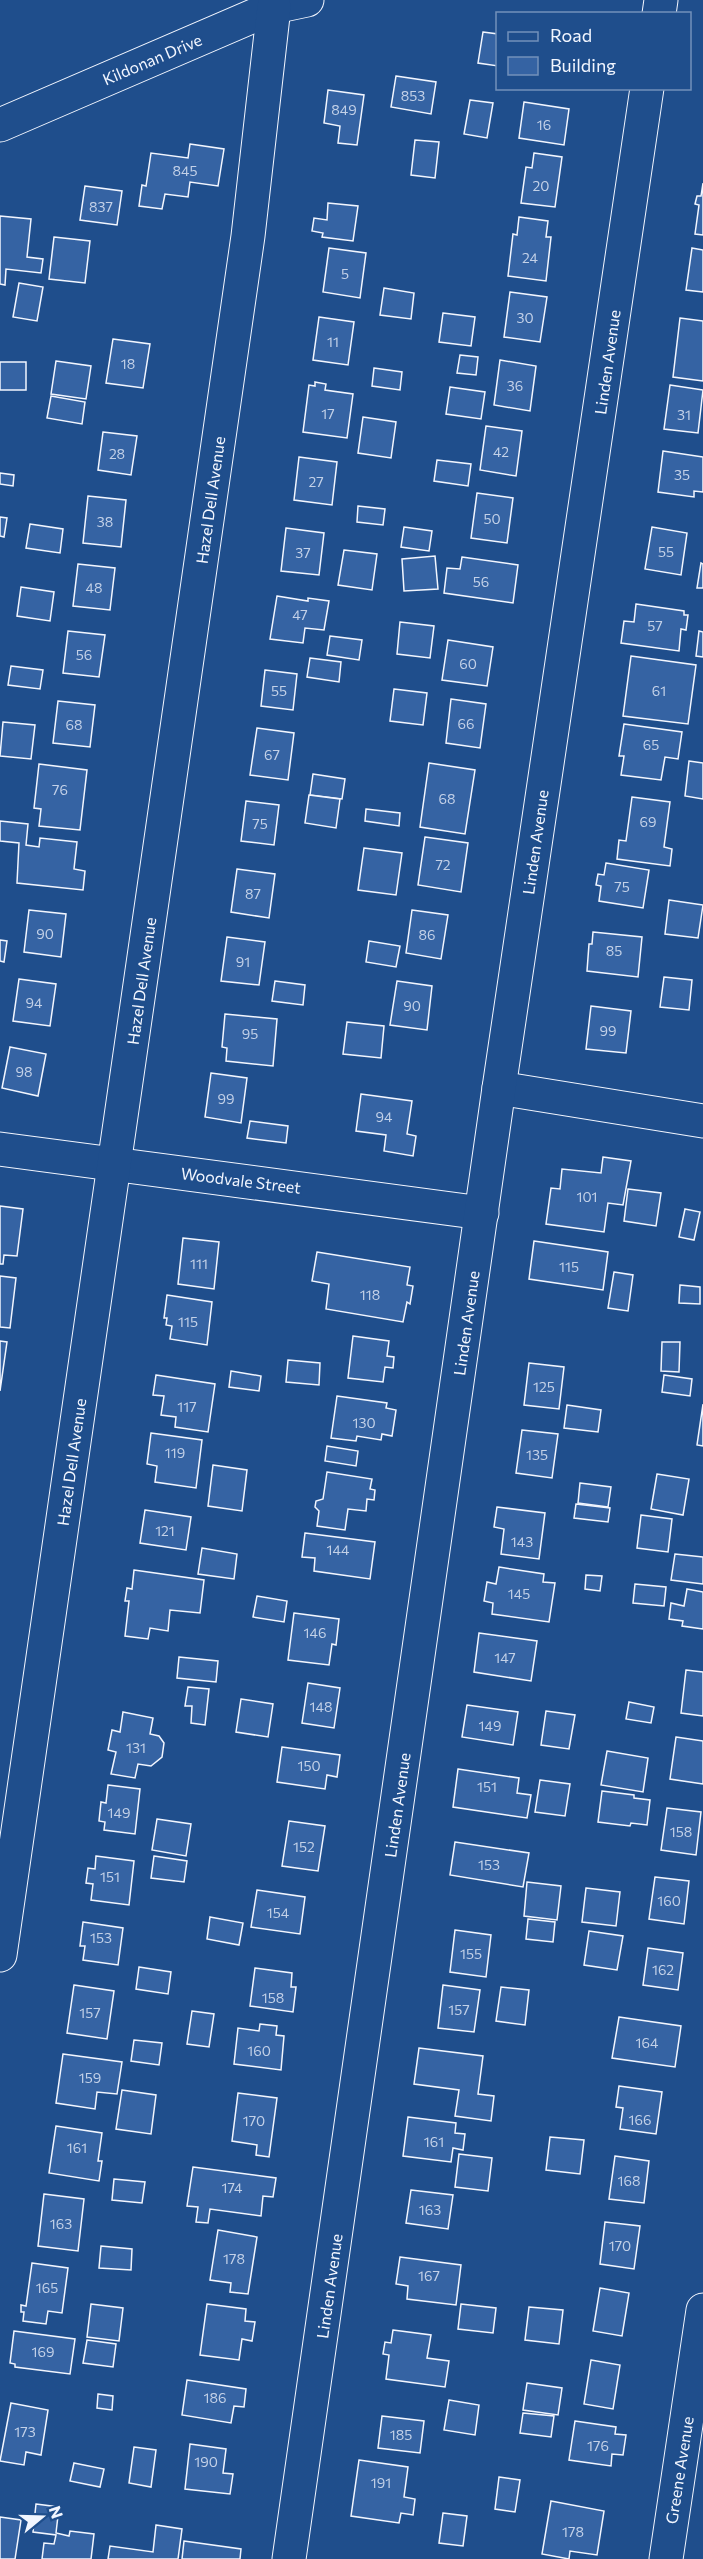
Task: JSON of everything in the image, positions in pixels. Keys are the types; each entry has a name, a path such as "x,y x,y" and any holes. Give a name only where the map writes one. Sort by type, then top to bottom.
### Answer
{"street":[{"name":"Kildonan Drive","path":"0,125 274,7 307,0"},
{"name":"Hazel Dell Avenue","path":"0,1955 248,236 274,7"},
{"name":"Linden Avenue","path":"289,2559 499,1088 647,90"},
{"path":"499,1088 703,1121"},
{"name":"Woodvale Street","path":"0,1149 482,1213"},
{"name":"Greene Avenue","path":"666,2559 703,2310"}],"building":[{"path":"483,32 496,34 496,66 478,63"},
{"path":"396,76 436,82 431,114 391,107"},
{"path":"328,90 364,95 357,145 338,143 340,126 324,123"},
{"path":"470,100 493,103 487,138 464,134"},
{"path":"524,102 569,109 564,145 519,138"},
{"path":"415,140 439,142 435,178 411,175"},
{"path":"190,144 224,149 218,186 190,182 188,197 165,194 162,209 139,206 142,185 146,186 151,153 188,158"},
{"path":"534,153 562,157 555,207 521,203 526,167 532,168"},
{"path":"703,183 703,235 695,234 699,205 695,204 697,196 701,196"},
{"path":"85,186 122,191 117,225 80,220"},
{"path":"328,203 358,206 353,241 322,237 323,233 312,231 314,218 327,220"},
{"path":"0,216 31,219 27,257 43,259 41,273 6,269 5,285 0,284"},
{"path":"519,217 548,221 546,237 551,237 546,281 508,276 513,234 517,235"},
{"path":"54,237 90,241 85,283 49,279"},
{"path":"329,248 366,253 360,298 323,292"},
{"path":"692,248 703,250 703,292 686,290"},
{"path":"19,283 43,287 37,321 13,317"},
{"path":"384,288 414,293 411,319 380,315"},
{"path":"510,292 547,297 540,342 504,337"},
{"path":"443,313 475,317 471,346 439,342"},
{"path":"319,317 354,322 348,365 313,360"},
{"path":"680,318 703,321 703,381 673,377"},
{"path":"113,339 150,344 143,388 106,383"},
{"path":"460,355 478,357 476,375 457,373"},
{"path":"500,360 536,366 530,411 494,405"},
{"path":"56,361 91,366 86,399 51,394"},
{"path":"0,362 26,362 26,390 0,390"},
{"path":"374,368 402,372 400,390 372,386"},
{"path":"315,382 326,384 325,390 353,394 347,438 303,432 309,385 315,386"},
{"path":"670,385 703,390 698,433 664,429"},
{"path":"450,387 485,392 481,419 446,414"},
{"path":"51,396 85,402 82,424 47,418"},
{"path":"363,417 396,422 391,458 358,453"},
{"path":"486,426 522,431 516,476 480,470"},
{"path":"103,432 137,436 131,475 98,470"},
{"path":"663,451 703,457 703,492 694,491 694,497 658,492"},
{"path":"299,457 337,462 332,505 294,500"},
{"path":"437,460 471,464 468,486 434,481"},
{"path":"0,473 14,475 13,486 0,484"},
{"path":"477,493 513,498 507,543 471,538"},
{"path":"88,496 126,500 121,547 83,543"},
{"path":"358,506 385,509 383,525 357,522"},
{"path":"0,517 7,518 4,537 0,536"},
{"path":"30,524 63,529 60,553 26,548"},
{"path":"404,527 432,531 429,551 401,547"},
{"path":"652,527 687,533 681,575 645,569"},
{"path":"286,528 324,533 319,575 281,571"},
{"path":"344,550 377,554 372,590 338,585"},
{"path":"435,556 438,589 404,591 402,559"},
{"path":"462,557 518,565 513,603 444,593 447,568 460,569"},
{"path":"701,563 703,564 703,588 697,588"},
{"path":"78,564 115,568 110,610 73,606"},
{"path":"21,587 54,592 50,621 17,616"},
{"path":"277,596 308,601 308,598 329,601 324,630 305,628 303,643 270,639"},
{"path":"636,604 684,611 684,615 688,615 686,630 681,629 679,651 621,643 624,621 634,622"},
{"path":"400,622 434,626 430,658 397,654"},
{"path":"68,631 105,635 99,677 63,673"},
{"path":"699,631 703,632 703,657 696,656"},
{"path":"330,636 362,640 359,660 327,655"},
{"path":"448,640 493,647 487,686 442,680"},
{"path":"631,656 696,665 688,724 623,716"},
{"path":"310,658 341,662 339,682 307,677"},
{"path":"11,666 43,670 40,689 8,685"},
{"path":"265,670 297,674 293,710 261,706"},
{"path":"394,689 427,693 423,725 390,721"},
{"path":"451,699 486,704 480,748 446,743"},
{"path":"58,701 95,705 90,747 53,743"},
{"path":"3,722 35,725 31,759 0,756"},
{"path":"624,724 682,732 678,759 665,757 661,780 621,775 624,756 619,756"},
{"path":"257,728 294,733 288,780 250,775"},
{"path":"689,761 703,763 703,799 685,796"},
{"path":"429,763 475,770 465,834 420,827"},
{"path":"39,764 87,770 80,830 39,826 41,809 34,808"},
{"path":"313,774 345,779 342,799 310,795"},
{"path":"309,795 340,799 336,828 305,823"},
{"path":"632,797 670,802 664,847 672,849 670,866 617,859 619,840 626,841"},
{"path":"246,801 279,805 274,845 241,841"},
{"path":"366,809 400,813 399,826 365,821"},
{"path":"0,821 28,824 26,845 39,847 40,838 77,842 74,869 85,871 83,890 17,883 19,843 0,841"},
{"path":"425,837 468,843 461,892 418,885"},
{"path":"364,848 402,853 396,895 358,890"},
{"path":"606,863 649,870 643,908 599,901 601,886 596,885 598,874 604,875"},
{"path":"237,869 275,874 269,918 231,912"},
{"path":"669,900 703,905 698,938 665,934"},
{"path":"29,910 66,914 61,957 24,952"},
{"path":"412,910 448,915 441,959 406,953"},
{"path":"593,932 642,937 638,977 587,971 589,944 592,944"},
{"path":"227,937 265,942 259,985 221,981"},
{"path":"0,940 7,941 4,962 0,961"},
{"path":"369,941 400,946 396,967 366,962"},
{"path":"664,977 692,980 689,1010 660,1007"},
{"path":"19,979 56,984 50,1026 13,1021"},
{"path":"275,981 305,985 303,1005 272,1001"},
{"path":"397,981 432,986 427,1030 390,1025"},
{"path":"591,1006 631,1011 626,1053 586,1049"},
{"path":"225,1014 277,1019 273,1066 226,1061 227,1048 222,1047"},
{"path":"347,1022 384,1026 381,1058 343,1054"},
{"path":"10,1047 46,1054 38,1096 2,1088"},
{"path":"211,1073 247,1078 241,1123 205,1117"},
{"path":"361,1094 412,1101 407,1134 416,1136 413,1156 384,1151 386,1135 356,1131"},
{"path":"250,1121 288,1126 286,1143 247,1138"},
{"path":"603,1157 631,1161 623,1205 608,1203 604,1232 546,1224 551,1188 560,1189 562,1169 601,1173"},
{"path":"628,1189 661,1193 656,1226 624,1221"},
{"path":"0,1206 23,1209 17,1256 4,1255 3,1264 0,1264"},
{"path":"685,1209 700,1212 694,1240 679,1237"},
{"path":"183,1238 219,1242 214,1289 178,1284"},
{"path":"534,1241 608,1252 603,1290 529,1279"},
{"path":"317,1252 410,1267 407,1285 413,1286 410,1304 407,1302 403,1322 326,1309 329,1284 312,1281"},
{"path":"614,1272 633,1275 628,1311 608,1308"},
{"path":"0,1276 16,1278 10,1328 0,1327"},
{"path":"680,1285 700,1287 700,1304 679,1303"},
{"path":"167,1295 212,1302 207,1345 170,1339 172,1326 166,1325 167,1318 164,1318"},
{"path":"353,1336 389,1341 387,1356 394,1357 393,1368 385,1367 383,1382 348,1378"},
{"path":"0,1341 7,1342 0,1391"},
{"path":"662,1342 680,1342 679,1372 661,1371"},
{"path":"288,1360 320,1363 319,1385 286,1382"},
{"path":"529,1363 564,1367 559,1409 524,1405"},
{"path":"231,1371 261,1376 259,1391 229,1387"},
{"path":"156,1375 215,1384 208,1432 175,1427 176,1417 161,1415 164,1396 153,1395"},
{"path":"664,1375 692,1379 690,1396 662,1392"},
{"path":"337,1396 387,1403 386,1408 396,1410 392,1436 382,1434 381,1440 357,1436 356,1441 331,1438"},
{"path":"703,1404 703,1446 697,1445"},
{"path":"567,1405 601,1410 598,1432 564,1428"},
{"path":"522,1430 558,1434 552,1478 516,1473"},
{"path":"151,1433 202,1440 196,1488 155,1482 157,1466 147,1464"},
{"path":"327,1446 358,1451 356,1466 325,1461"},
{"path":"213,1465 247,1470 242,1511 208,1506"},
{"path":"327,1472 372,1479 370,1489 375,1490 374,1500 367,1499 366,1511 348,1509 345,1530 317,1526 319,1511 315,1507 316,1501 323,1499"},
{"path":"657,1474 689,1479 683,1515 651,1509"},
{"path":"580,1483 611,1487 608,1507 578,1503"},
{"path":"576,1504 610,1508 608,1522 574,1518"},
{"path":"497,1507 545,1513 539,1559 501,1554 504,1529 494,1527"},
{"path":"145,1510 191,1517 186,1550 140,1543"},
{"path":"641,1515 672,1519 668,1552 637,1548"},
{"path":"305,1533 375,1542 370,1579 314,1571 315,1558 302,1557"},
{"path":"202,1548 237,1554 234,1579 198,1574"},
{"path":"675,1554 703,1557 703,1584 671,1580"},
{"path":"499,1567 544,1574 543,1582 555,1583 549,1622 492,1614 493,1603 484,1601 487,1582 496,1584"},
{"path":"134,1570 204,1580 200,1613 170,1610 168,1631 150,1628 148,1639 125,1636 129,1601 125,1601 127,1588 132,1589"},
{"path":"586,1575 602,1576 600,1591 585,1589"},
{"path":"635,1584 666,1587 664,1606 633,1603"},
{"path":"687,1589 703,1592 703,1629 682,1626 683,1621 669,1619 671,1603 684,1606"},
{"path":"257,1596 287,1601 284,1622 253,1617"},
{"path":"294,1613 339,1619 336,1645 332,1644 329,1665 288,1660"},
{"path":"479,1633 537,1641 531,1681 474,1672"},
{"path":"179,1657 218,1661 216,1682 177,1678"},
{"path":"686,1670 703,1672 703,1716 681,1713"},
{"path":"308,1683 340,1688 334,1728 302,1723"},
{"path":"188,1687 209,1689 205,1725 191,1723 192,1706 185,1706"},
{"path":"241,1699 273,1704 268,1737 236,1732"},
{"path":"629,1702 654,1707 651,1723 626,1719"},
{"path":"467,1705 518,1712 513,1745 462,1737"},
{"path":"546,1711 575,1715 569,1749 541,1745"},
{"path":"123,1712 153,1718 150,1734 159,1736 164,1743 162,1757 151,1766 138,1764 135,1778 111,1774 116,1752 108,1750 112,1730 120,1732"},
{"path":"676,1737 703,1741 703,1784 670,1779"},
{"path":"282,1747 340,1755 337,1777 327,1775 325,1789 277,1782"},
{"path":"607,1751 648,1758 643,1792 601,1785"},
{"path":"458,1769 519,1778 517,1793 531,1795 527,1818 453,1807"},
{"path":"540,1780 570,1784 565,1816 535,1812"},
{"path":"108,1785 140,1789 135,1834 104,1830 105,1822 99,1821 101,1802 106,1803"},
{"path":"602,1791 634,1795 634,1798 650,1800 647,1825 631,1823 630,1826 598,1822"},
{"path":"667,1808 701,1812 696,1855 661,1850"},
{"path":"157,1819 191,1824 186,1856 152,1850"},
{"path":"289,1821 325,1826 318,1871 282,1866"},
{"path":"455,1842 529,1853 523,1887 450,1875"},
{"path":"96,1856 134,1861 129,1905 91,1900 93,1884 86,1883 88,1868 95,1869"},
{"path":"154,1856 187,1861 184,1882 151,1878"},
{"path":"655,1877 689,1881 684,1924 649,1919"},
{"path":"527,1882 561,1886 557,1920 524,1916"},
{"path":"586,1888 620,1892 616,1926 582,1922"},
{"path":"257,1890 305,1897 300,1934 251,1927"},
{"path":"210,1917 243,1923 239,1945 207,1939"},
{"path":"528,1919 555,1922 553,1942 526,1939"},
{"path":"83,1922 123,1928 118,1965 83,1960 85,1946 80,1946"},
{"path":"455,1930 491,1935 486,1977 450,1972"},
{"path":"589,1931 623,1936 617,1970 584,1965"},
{"path":"648,1948 683,1953 678,1990 643,1985"},
{"path":"139,1967 171,1972 168,1994 136,1989"},
{"path":"255,1968 292,1973 291,1987 296,1987 293,2012 250,2006"},
{"path":"74,1985 114,1991 107,2039 67,2033"},
{"path":"443,1985 480,1990 474,2032 438,2028"},
{"path":"501,1987 529,1990 525,2025 496,2021"},
{"path":"192,2011 214,2014 209,2047 187,2044"},
{"path":"619,2017 681,2026 675,2067 612,2058"},
{"path":"260,2024 277,2026 276,2035 284,2036 281,2070 234,2064 238,2028 259,2031"},
{"path":"134,2040 162,2043 159,2065 131,2061"},
{"path":"419,2048 483,2056 478,2094 494,2096 491,2121 455,2116 459,2090 414,2084"},
{"path":"63,2054 122,2062 117,2094 97,2092 95,2109 56,2103"},
{"path":"619,2086 662,2092 656,2134 620,2129 623,2108 616,2107"},
{"path":"122,2090 156,2095 151,2134 116,2129"},
{"path":"238,2093 277,2098 269,2157 256,2155 257,2145 232,2141"},
{"path":"408,2117 456,2123 455,2133 465,2134 463,2150 453,2148 451,2162 403,2156"},
{"path":"56,2126 102,2133 98,2161 102,2161 99,2181 49,2173"},
{"path":"550,2137 584,2140 580,2174 546,2170"},
{"path":"459,2154 492,2158 488,2191 455,2187"},
{"path":"615,2156 649,2161 644,2203 609,2199"},
{"path":"193,2167 276,2178 273,2197 263,2196 261,2216 210,2209 208,2223 196,2222 198,2207 187,2206"},
{"path":"114,2179 145,2182 142,2203 112,2200"},
{"path":"411,2190 453,2195 448,2229 406,2223"},
{"path":"44,2194 84,2199 78,2251 38,2246"},
{"path":"605,2222 640,2226 634,2269 600,2264"},
{"path":"218,2230 257,2237 248,2294 230,2292 231,2283 210,2280"},
{"path":"101,2246 132,2249 131,2270 99,2268"},
{"path":"400,2257 461,2265 456,2305 407,2299 408,2286 396,2284"},
{"path":"32,2263 68,2268 62,2313 48,2311 46,2324 23,2321 24,2312 21,2312 21,2305 26,2306"},
{"path":"600,2288 629,2293 622,2336 593,2331"},
{"path":"91,2304 123,2308 119,2341 87,2337"},
{"path":"207,2304 246,2309 245,2321 255,2322 252,2341 242,2339 239,2360 200,2355"},
{"path":"461,2304 496,2308 493,2333 458,2329"},
{"path":"529,2307 563,2310 559,2344 525,2340"},
{"path":"393,2330 431,2335 427,2358 449,2361 445,2387 386,2379 389,2355 383,2354 385,2342 391,2343"},
{"path":"14,2331 75,2339 70,2374 15,2367 15,2364 10,2363"},
{"path":"87,2340 116,2344 113,2367 83,2363"},
{"path":"591,2360 620,2365 613,2409 584,2404"},
{"path":"187,2380 246,2389 244,2407 234,2406 231,2423 182,2415"},
{"path":"527,2383 562,2388 558,2415 523,2410"},
{"path":"98,2394 113,2396 112,2410 97,2408"},
{"path":"449,2400 479,2405 475,2435 444,2430"},
{"path":"11,2403 48,2410 41,2455 26,2452 24,2465 0,2461"},
{"path":"523,2413 554,2416 551,2437 520,2433"},
{"path":"382,2416 424,2421 420,2453 378,2448"},
{"path":"575,2421 616,2427 615,2434 626,2435 623,2455 612,2454 611,2466 569,2460"},
{"path":"190,2444 226,2449 223,2473 233,2474 230,2494 185,2489"},
{"path":"134,2447 156,2450 151,2487 129,2483"},
{"path":"359,2460 408,2467 404,2497 415,2499 413,2515 401,2513 399,2523 351,2516"},
{"path":"74,2463 104,2469 100,2487 70,2481"},
{"path":"499,2477 520,2480 515,2512 495,2509"},
{"path":"551,2501 604,2511 597,2555 570,2551 569,2559 542,2554"},
{"path":"36,2504 59,2507 56,2533 69,2536 70,2531 94,2534 91,2559 42,2559 44,2543 54,2544 56,2535 33,2532"},
{"path":"443,2513 467,2516 463,2546 439,2543"},
{"path":"0,2517 21,2520 15,2559 0,2559"},
{"path":"156,2525 182,2529 178,2559 108,2559 110,2546 153,2552"},
{"path":"184,2541 241,2549 240,2559 182,2559"}]}
